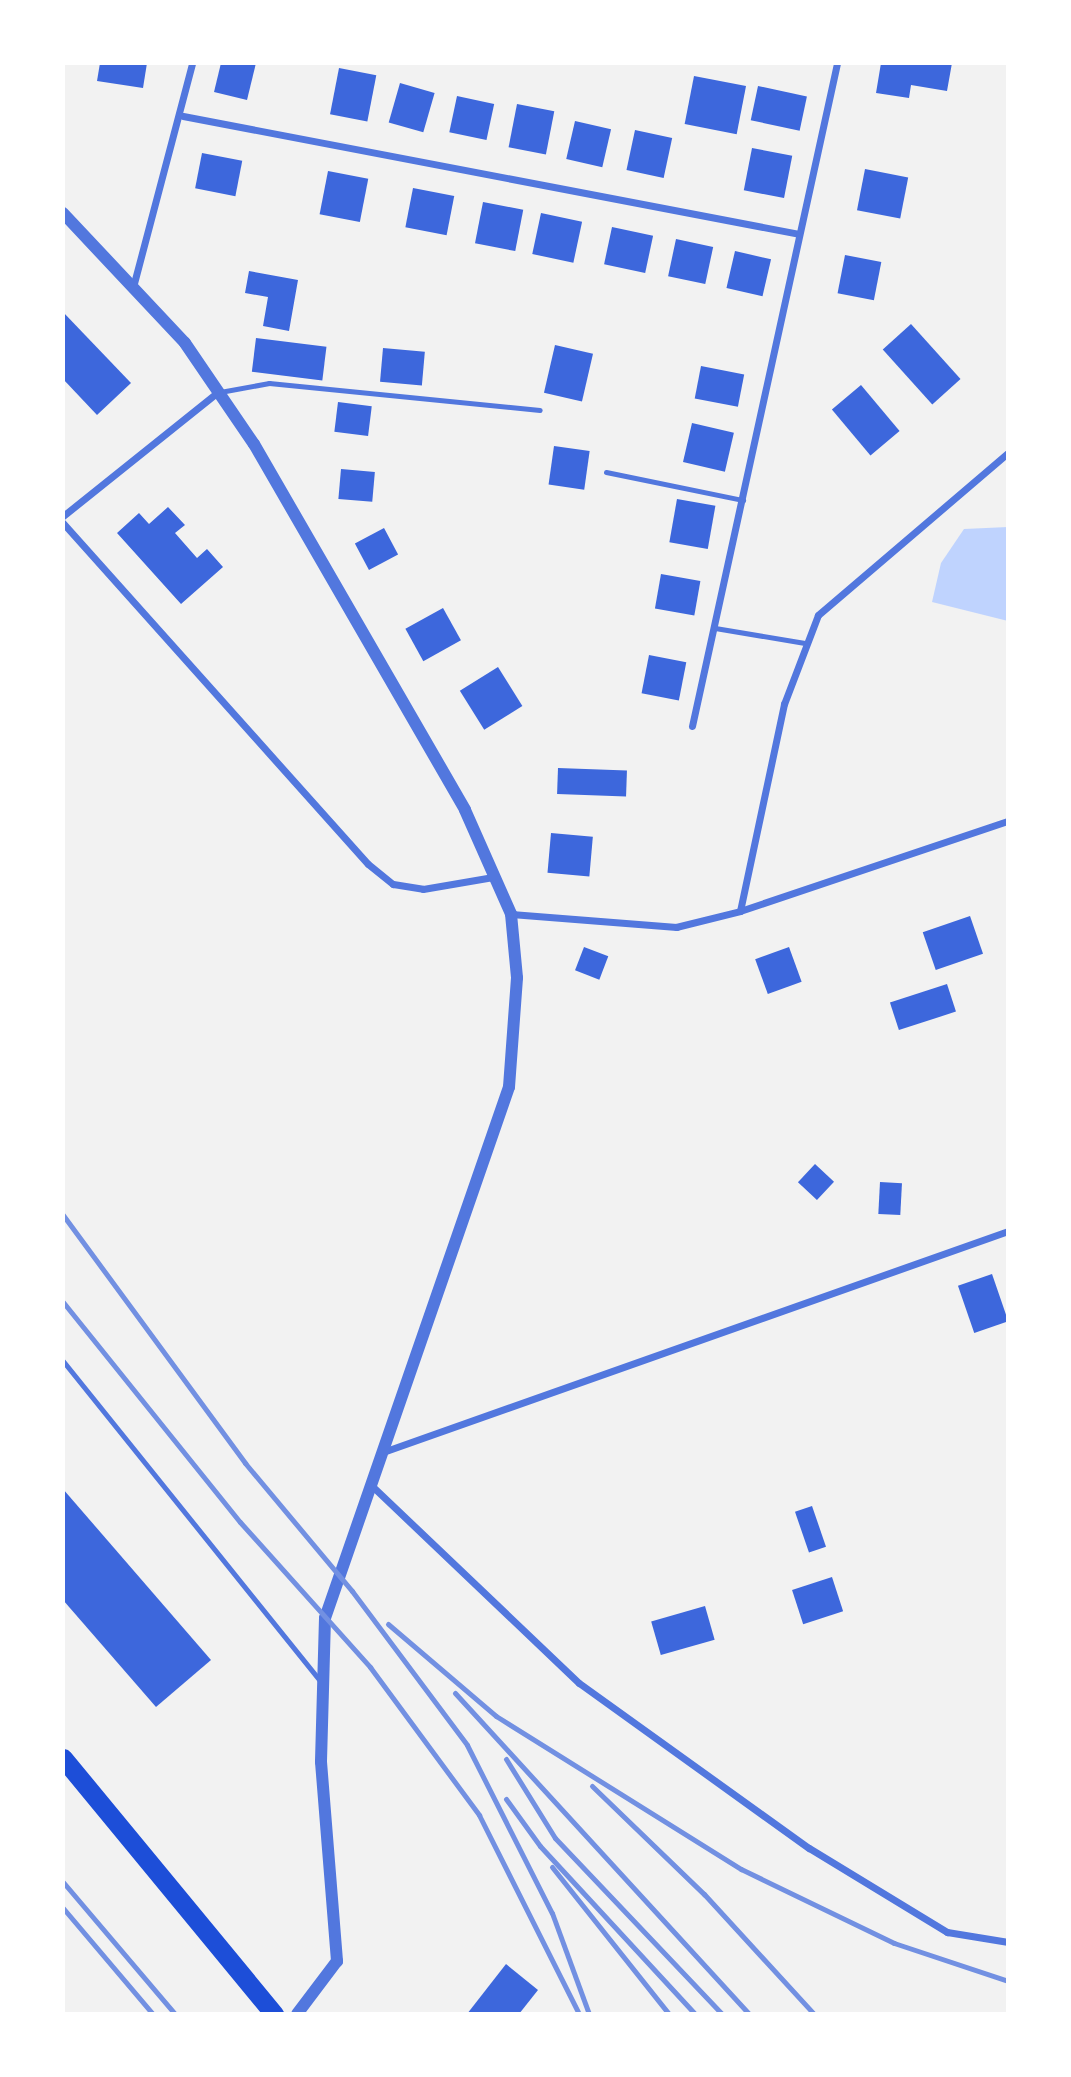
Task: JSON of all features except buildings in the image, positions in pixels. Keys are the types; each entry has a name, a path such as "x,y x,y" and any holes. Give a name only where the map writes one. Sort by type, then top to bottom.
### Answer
{"highway":[{"path":"63,1758 274,2014"}],"street":[{"path":"133,287 183,116 192,63"},
{"path":"692,726 837,63"},
{"path":"183,116 799,234"},
{"path":"63,213 133,287 218,392 465,810 511,915 517,978 509,1087 325,1618 321,1682 337,1961 297,2014"},
{"path":"63,516 218,392"},
{"path":"740,911 784,704 805,643 818,615 1008,453"},
{"path":"63,523 368,864 393,884 423,889 493,877"},
{"path":"511,915 676,927 740,911 1008,821"},
{"path":"382,1453 1008,1231"},
{"path":"371,1485 579,1683 809,1847 947,1932 1008,1942"}],"lane":[{"path":"218,392 269,383 540,410"},
{"path":"606,472 743,500"},
{"path":"715,628 805,643"},
{"path":"63,1361 321,1682"}],"water":[{"path":"1008,527 1008,621 932,602 941,563 964,529"}],"railway":[{"path":"63,1215 245,1463 352,1591 467,1745 552,1913 589,2014"},
{"path":"63,1302 240,1522 370,1667 479,1815 578,2012"},
{"path":"388,1624 496,1716 741,1869 894,1943 1008,1981"},
{"path":"455,1693 749,2014"},
{"path":"506,1759 555,1838 722,2014"},
{"path":"592,1786 704,1894 814,2014"},
{"path":"506,1799 540,1846 695,2014"},
{"path":"552,1867 669,2014"},
{"path":"63,1882 175,2014"},
{"path":"63,1908 153,2014"}]}
